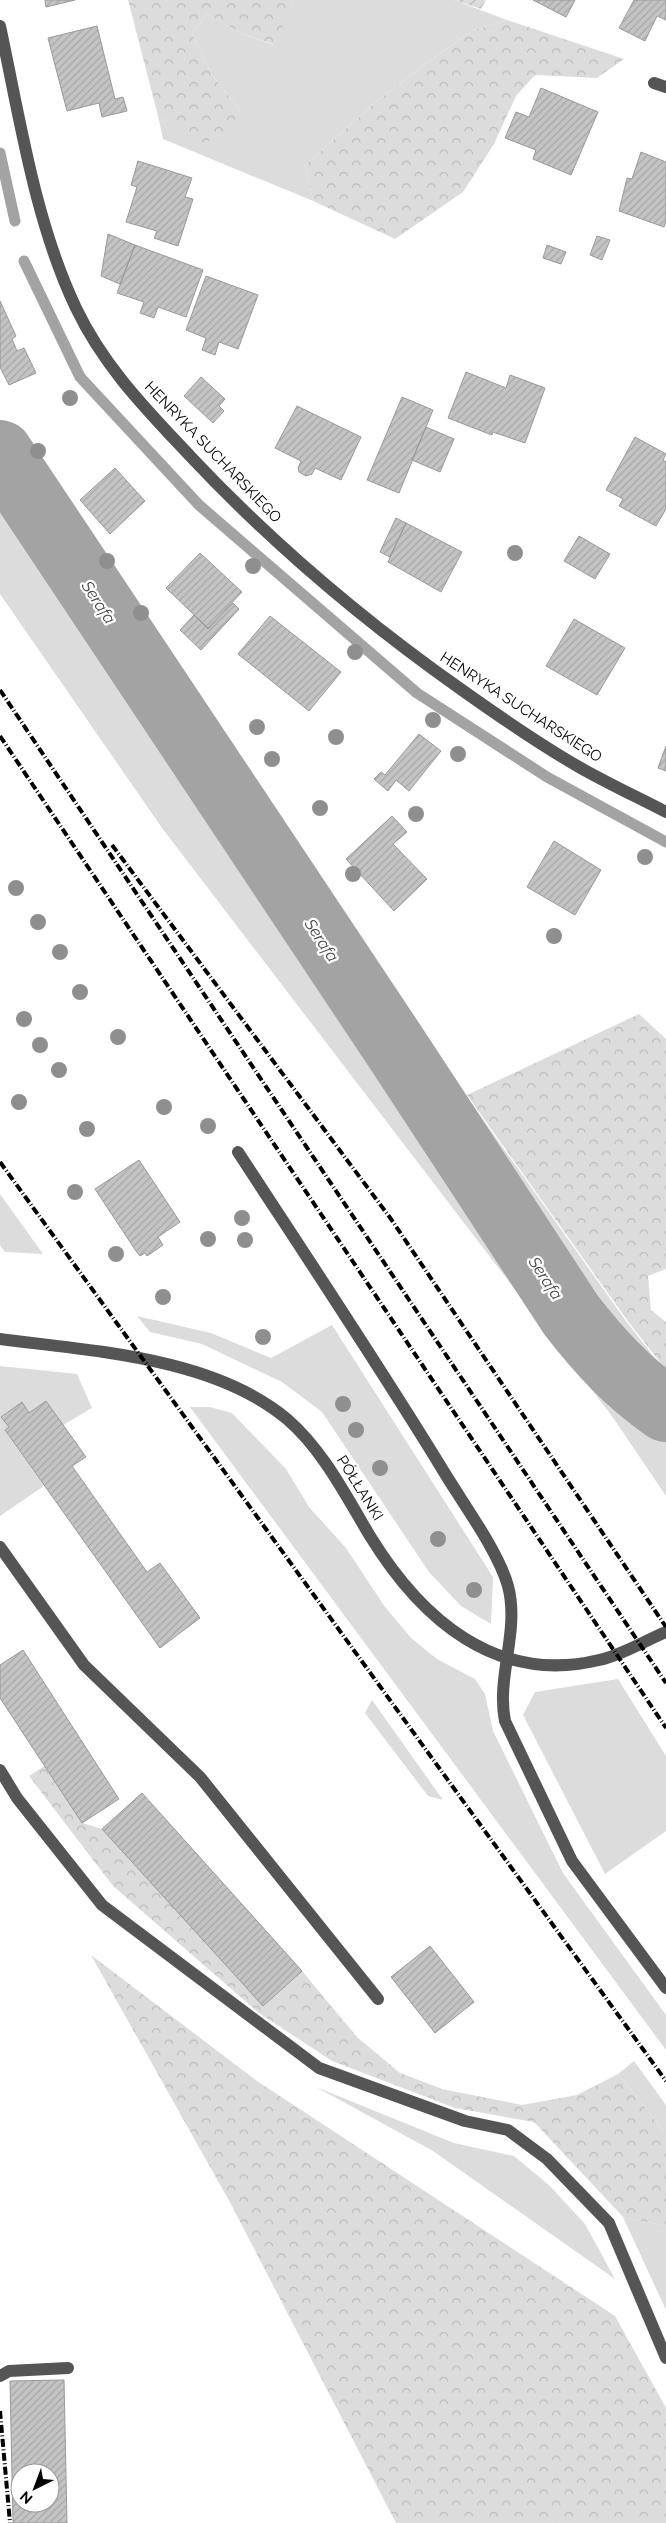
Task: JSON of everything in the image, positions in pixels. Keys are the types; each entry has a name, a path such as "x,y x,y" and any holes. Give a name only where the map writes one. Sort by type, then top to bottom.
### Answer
{"street":[{"name":"HENRYKA SUCHARSKIEGO","path":"0,26 29,156 57,262 76,308 104,358 136,399 236,504 348,605 495,713 579,767 666,812"},
{"path":"238,1152 400,1401 494,1555 507,1584 510,1598 502,1706 505,1722 561,1841 585,1882 666,1988"},
{"name":"PÓŁŁANKI","path":"0,1339 166,1364 231,1386 269,1406 287,1419 316,1450 380,1553 415,1598 447,1627 465,1639 506,1658 545,1666 578,1664 616,1654 666,1632"},
{"path":"0,1547 84,1664 200,1777 378,1999"},
{"path":"0,1770 16,1798 102,1905 319,2068 464,2121 508,2130 547,2159 609,2223 666,2358"},
{"path":"0,2376 8,2371 68,2368"}],"green space":[{"path":"128,0 294,0 275,45 243,34 207,14 192,34 212,75 240,110 228,133 204,143 158,116"},
{"path":"294,0 454,0 507,20 473,30 431,60 376,102 305,165 313,201 163,139 158,116 204,142 240,110 212,75 192,34 207,14 243,34 274,45"},
{"path":"454,0 486,0 481,9"},
{"path":"507,20 624,59 597,78 535,75 516,96 494,144 463,192 395,239 313,201 305,165 376,102 431,60 473,30"},
{"path":"0,438 626,1321 666,1372 666,1496 614,1419 162,828 0,594"},
{"path":"639,1014 666,1039 666,1269 648,1276 651,1310 666,1322 666,1370 627,1320 467,1095"},
{"path":"0,1194 43,1254 5,1252 0,1245"},
{"path":"137,1316 211,1333 271,1358 332,1325 493,1577 491,1624 461,1606 429,1572 322,1412 282,1382 202,1344 150,1332"},
{"path":"0,1366 77,1374 92,1408 63,1425 46,1401 29,1413 22,1403 1,1417 9,1427 5,1431 44,1486 0,1516"},
{"path":"190,1407 210,1407 232,1413 286,1469 309,1507 346,1548 385,1607 411,1638 437,1659 475,1679 485,1694 493,1731 563,1873 666,2015 666,2050"},
{"path":"618,1679 666,1756 666,1831 605,1874 523,1715 535,1692"},
{"path":"372,1700 443,1800 428,1796 365,1713"},
{"path":"44,1766 82,1823 102,1829 263,2006 302,1971 357,2037 400,2073 442,2089 522,2105 577,2095 618,2074 666,2134 666,2226 623,2217 534,2122 455,2108 332,2061 259,2013 113,1886 29,1776"},
{"path":"91,1955 257,2081 615,2316 666,2408 666,2523 396,2523 232,2206"},
{"path":"634,2061 666,2105 666,2134 618,2074"},
{"path":"316,2087 454,2143 514,2156 550,2186 585,2224 615,2279 433,2151"},
{"path":"623,2217 666,2226 666,2310"}],"building":[{"path":"45,0 75,0 46,7"},
{"path":"533,0 575,0 566,17"},
{"path":"634,0 666,0 666,20 657,16 645,41 619,28"},
{"path":"97,26 115,99 123,97 127,111 102,117 99,103 67,111 48,38"},
{"path":"541,88 598,112 571,175 533,159 536,150 505,138 516,112 529,117"},
{"path":"641,152 666,162 666,221 664,227 619,211 627,178 632,179"},
{"path":"138,161 192,178 185,197 193,199 178,246 154,238 157,231 126,222 137,187 131,185"},
{"path":"108,234 135,245 120,284 101,276"},
{"path":"597,236 610,240 602,260 590,255"},
{"path":"135,245 203,270 186,317 158,307 154,318 140,313 144,302 117,293"},
{"path":"547,245 566,252 561,264 543,258"},
{"path":"206,276 258,295 238,349 219,342 215,355 202,350 206,338 186,330"},
{"path":"0,301 16,336 12,339 17,351 24,348 36,373 9,385 0,367"},
{"path":"466,372 506,388 510,375 545,388 525,443 493,432 492,435 448,418"},
{"path":"201,377 225,399 219,406 224,411 213,423 184,396"},
{"path":"402,397 433,410 399,493 367,480"},
{"path":"297,406 361,437 341,480 315,468 312,474 306,476 299,472 298,468 301,461 275,448"},
{"path":"426,427 454,439 440,472 412,460"},
{"path":"635,437 666,454 663,460 666,462 666,509 656,526 619,506 623,499 606,490"},
{"path":"115,468 145,501 110,534 80,500"},
{"path":"396,518 406,523 390,557 380,552"},
{"path":"406,523 462,552 441,592 388,562"},
{"path":"579,536 610,554 595,579 564,561"},
{"path":"200,553 242,592 208,628 166,588"},
{"path":"233,603 239,609 201,650 180,630 194,615 208,629"},
{"path":"270,616 341,672 309,711 238,654"},
{"path":"574,619 625,648 597,695 546,666"},
{"path":"419,734 441,751 409,791 396,780 388,791 374,779 381,772 385,775"},
{"path":"666,746 666,771 658,768"},
{"path":"392,816 407,832 393,844 427,879 394,911 346,859"},
{"path":"554,841 601,870 575,915 527,887"},
{"path":"139,1160 180,1222 158,1237 163,1245 147,1256 145,1253 140,1256 136,1251 95,1189"},
{"path":"46,1401 86,1457 72,1466 147,1572 160,1563 200,1618 160,1648 5,1430 9,1427 1,1417 22,1402 29,1413"},
{"path":"23,1650 119,1799 82,1823 0,1698 0,1665"},
{"path":"142,1793 302,1971 263,2006 102,1829"},
{"path":"430,1946 474,2002 435,2033 391,1977"},
{"path":"64,2380 67,2523 13,2523 13,2513 60,2513 60,2463 12,2463 10,2381"}],"waterway":[{"path":"0,153 15,221"},
{"path":"24,261 80,377 199,505 417,693 547,777 666,842"},
{"name":"Serafa","path":"0,453 398,1051 571,1315 614,1365 666,1409"}],"railway":[{"path":"0,690 666,1683"},
{"path":"0,736 666,1728"},
{"path":"112,845 391,1219 666,1627"},
{"path":"0,1162 666,2081"},
{"path":"0,2411 10,2523"}]}
